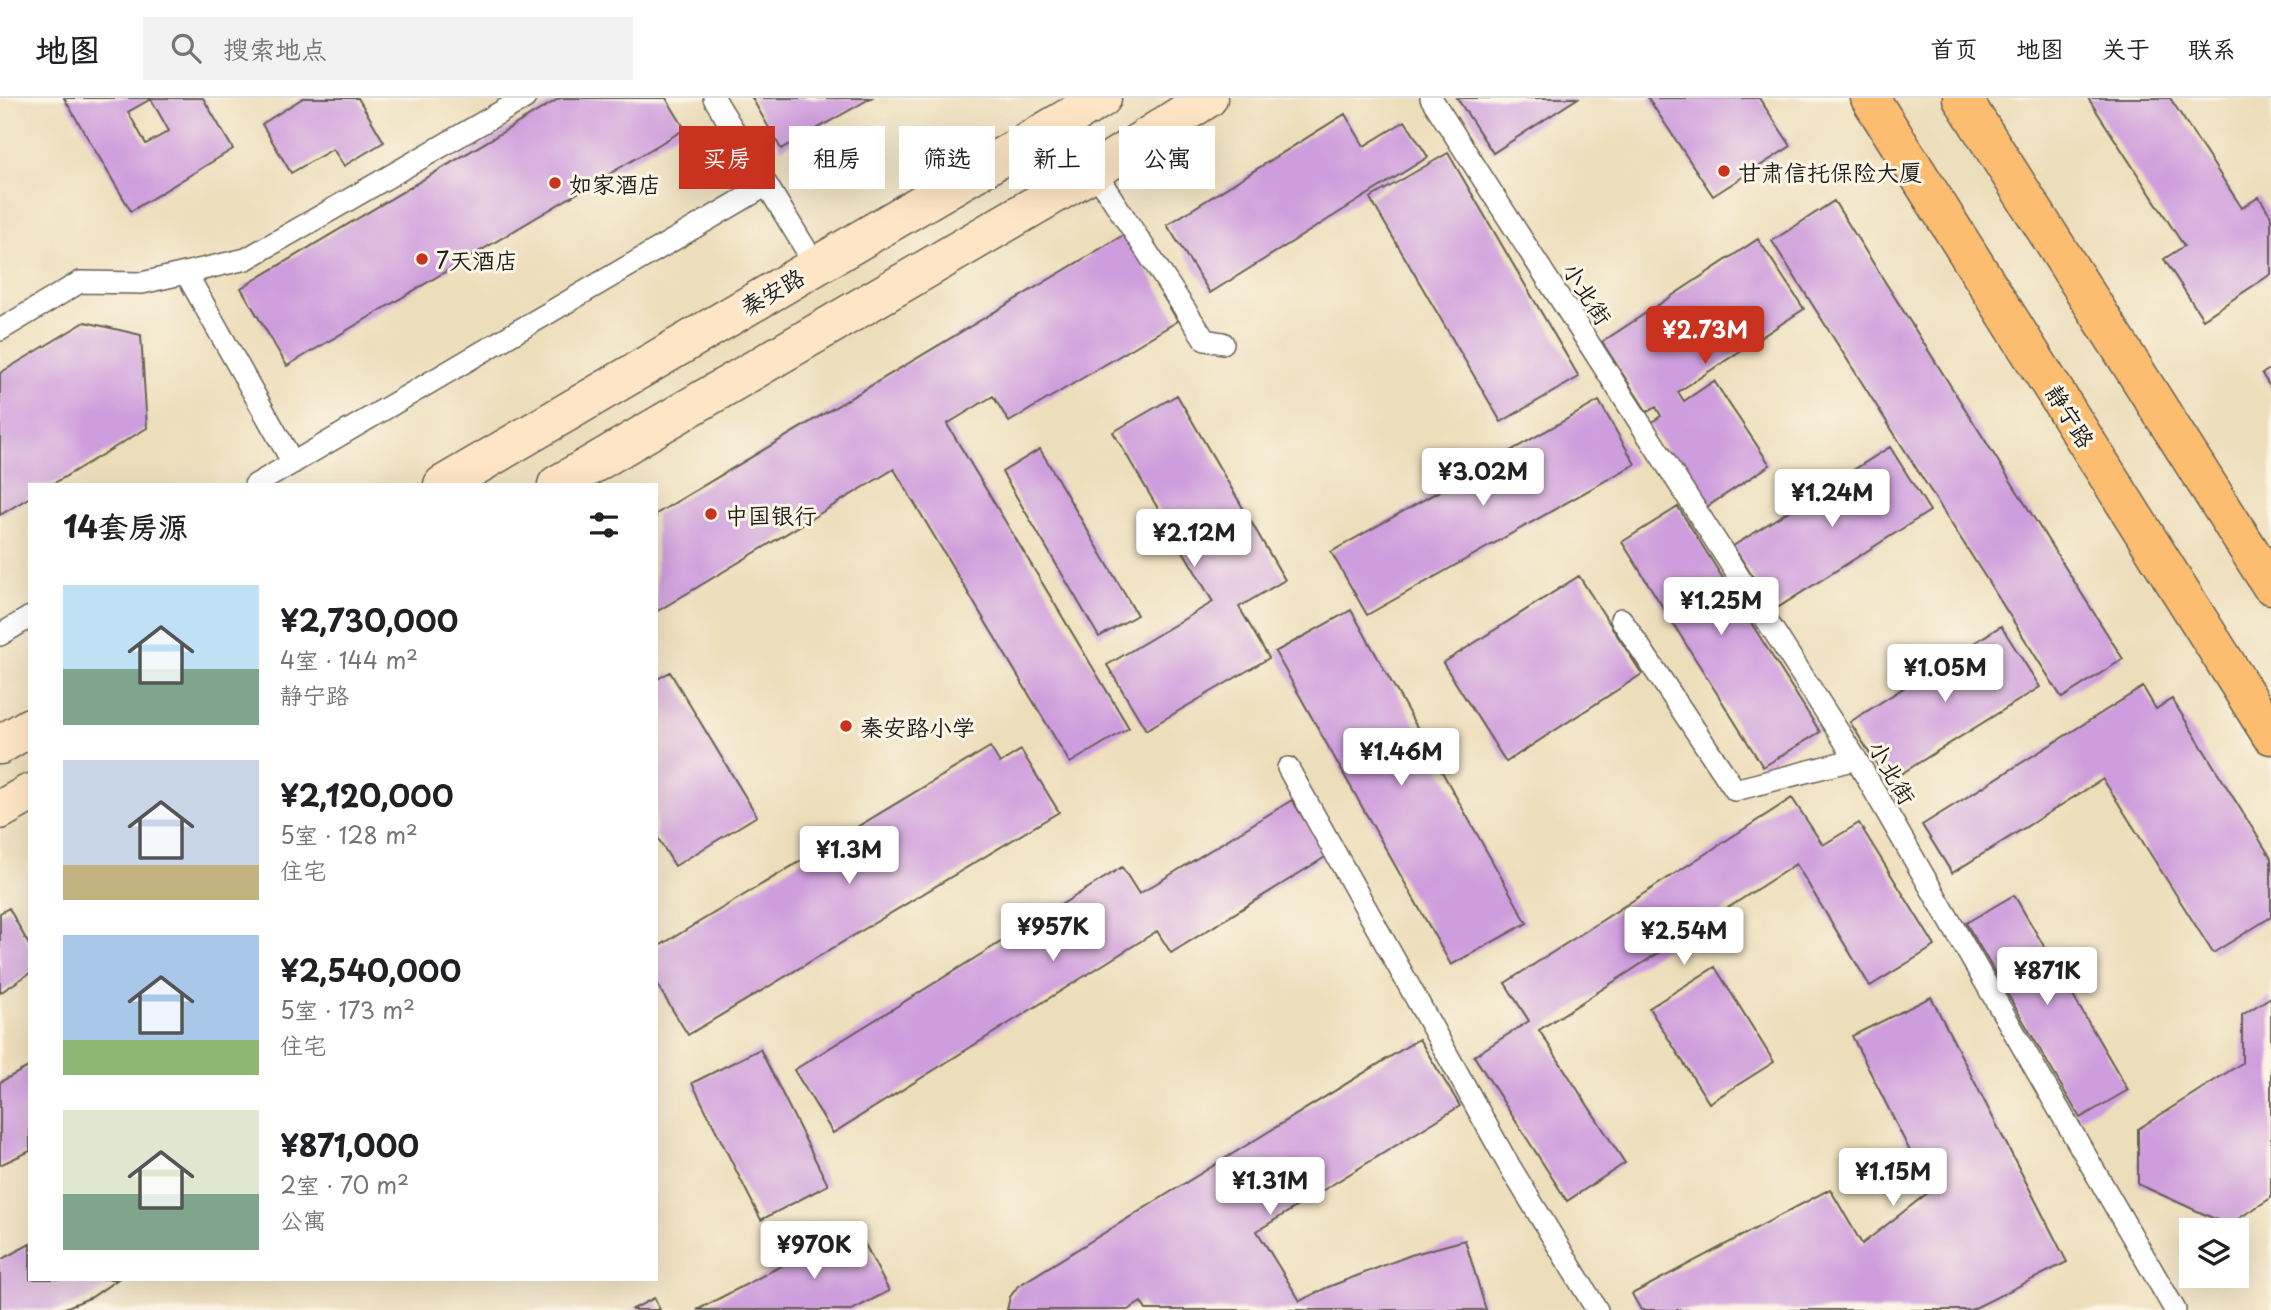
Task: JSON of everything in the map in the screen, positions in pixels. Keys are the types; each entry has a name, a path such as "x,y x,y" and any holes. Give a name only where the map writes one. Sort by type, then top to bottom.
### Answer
{"main road":[{"name":"秦安路","path":"446,483 1102,98"},
{"path":"1105,164 1208,98"},
{"name":"静宁路","path":"1870,98 2271,735"},
{"path":"1962,98 2271,585"},
{"path":"559,483 1063,189"},
{"path":"0,745 28,728"},
{"path":"0,810 28,794"}],"lane":[{"path":"0,330 80,282 142,283 246,259 525,98"},
{"path":"714,98 731,126"},
{"name":"小北街","path":"1431,98 1856,759 2175,1310"},
{"path":"1105,188 1205,340 1223,342"},
{"path":"258,483 760,189"},
{"path":"769,189 816,265"},
{"path":"186,273 293,463"},
{"path":"0,635 28,618"},
{"path":"1621,619 1735,790 1856,759"},
{"path":"1287,768 1507,1162 1597,1310"}],"building":[{"path":"64,98 203,98 233,149 131,211","holes":["151,99 169,131 146,144 128,112"]},
{"path":"303,98 358,98 384,142 344,166 333,149 291,173 262,124"},
{"path":"560,98 666,98 683,126 679,126 679,133 287,366 241,288"},
{"path":"752,98 871,98 822,126 789,126 789,144 781,149 775,138 775,126 768,126"},
{"path":"1457,98 1578,98 1493,153"},
{"name":"甘肃信托保险大厦","path":"1648,98 1759,98 1791,146 1713,196"},
{"path":"2088,98 2170,98 2242,208 2259,197 2271,216 2271,274 2203,319 2164,259 2184,246"},
{"path":"1345,114 1364,146 1405,121 1428,157 1210,293 1167,225"},
{"path":"1448,153 1579,377 1501,422 1370,198"},
{"path":"1834,201 2123,659 2062,698 1772,241"},
{"path":"1125,234 1178,321 1009,422 993,396 947,424 1129,728 1070,763 894,469 658,611 658,513"},
{"path":"1758,239 1804,309 1678,392 1684,401 1714,381 1770,465 1705,508 1649,424 1661,416 1656,407 1647,412 1602,342"},
{"path":"85,322 141,335 147,428 54,483 28,483 28,498 0,515 0,373"},
{"path":"2271,368 2271,388 2262,374"},
{"path":"1177,395 1285,580 1239,607 1269,658 1146,730 1107,665 1213,602 1113,432"},
{"path":"1599,401 1635,464 1367,615 1331,552"},
{"path":"1890,447 1930,511 1774,610 1733,546"},
{"path":"1040,449 1137,615 1099,637 1002,472"},
{"path":"1678,507 1820,732 1763,767 1622,542"},
{"path":"1579,576 1642,674 1506,762 1443,663"},
{"path":"1351,610 1527,923 1451,965 1275,652"},
{"path":"2001,626 2040,687 1888,782 1850,722"},
{"path":"670,672 757,816 675,866 658,838 658,679"},
{"path":"2143,687 2156,709 2172,699 2271,858 2271,917 2213,953 2103,779 1952,873 1922,825"},
{"path":"990,747 1000,763 1021,750 1059,812 688,1035 658,986 658,947"},
{"path":"1792,798 1823,845 1859,823 1935,946 1870,986 1796,864 1539,1030 1625,1163 1567,1201 1474,1056 1529,1021 1505,983"},
{"path":"1292,800 1327,856 1171,953 1157,931 833,1133 794,1070 1122,867 1139,894"},
{"path":"2014,895 2128,1090 2080,1118 1966,923"},
{"path":"9,908 28,943 28,974 0,993 0,913"},
{"path":"1715,967 1774,1062 1709,1103 1649,1008"},
{"path":"1931,997 2067,1262 1971,1310 1641,1310 1632,1294 1830,1189 1862,1244 1930,1191 1852,1036"},
{"path":"2271,997 2271,1198 2239,1218 2213,1218 2138,1184 2138,1129 2242,1063 2242,1015"},
{"path":"1419,1039 1460,1106 1257,1231 1300,1301 1328,1287 1411,1255 1465,1240 1486,1310 1146,1310 1141,1302 1128,1310 1007,1310 1010,1297 1018,1286"},
{"path":"760,1049 828,1185 761,1220 692,1083"},
{"path":"28,1067 28,1152 0,1165 0,1082"},
{"path":"856,1227 889,1291 852,1310 697,1310"},
{"path":"28,1245 28,1281 115,1281 92,1297 60,1310 0,1310 0,1260"},
{"path":"654,1298 660,1310 631,1310"}],"place":[{"name":"甘肃信托保险大厦","path":"1724,171"},
{"name":"如家酒店","path":"555,183"},
{"name":"7天酒店","path":"422,259"},
{"name":"中国银行","path":"711,514"},
{"name":"秦安路小学","path":"846,726"}]}
